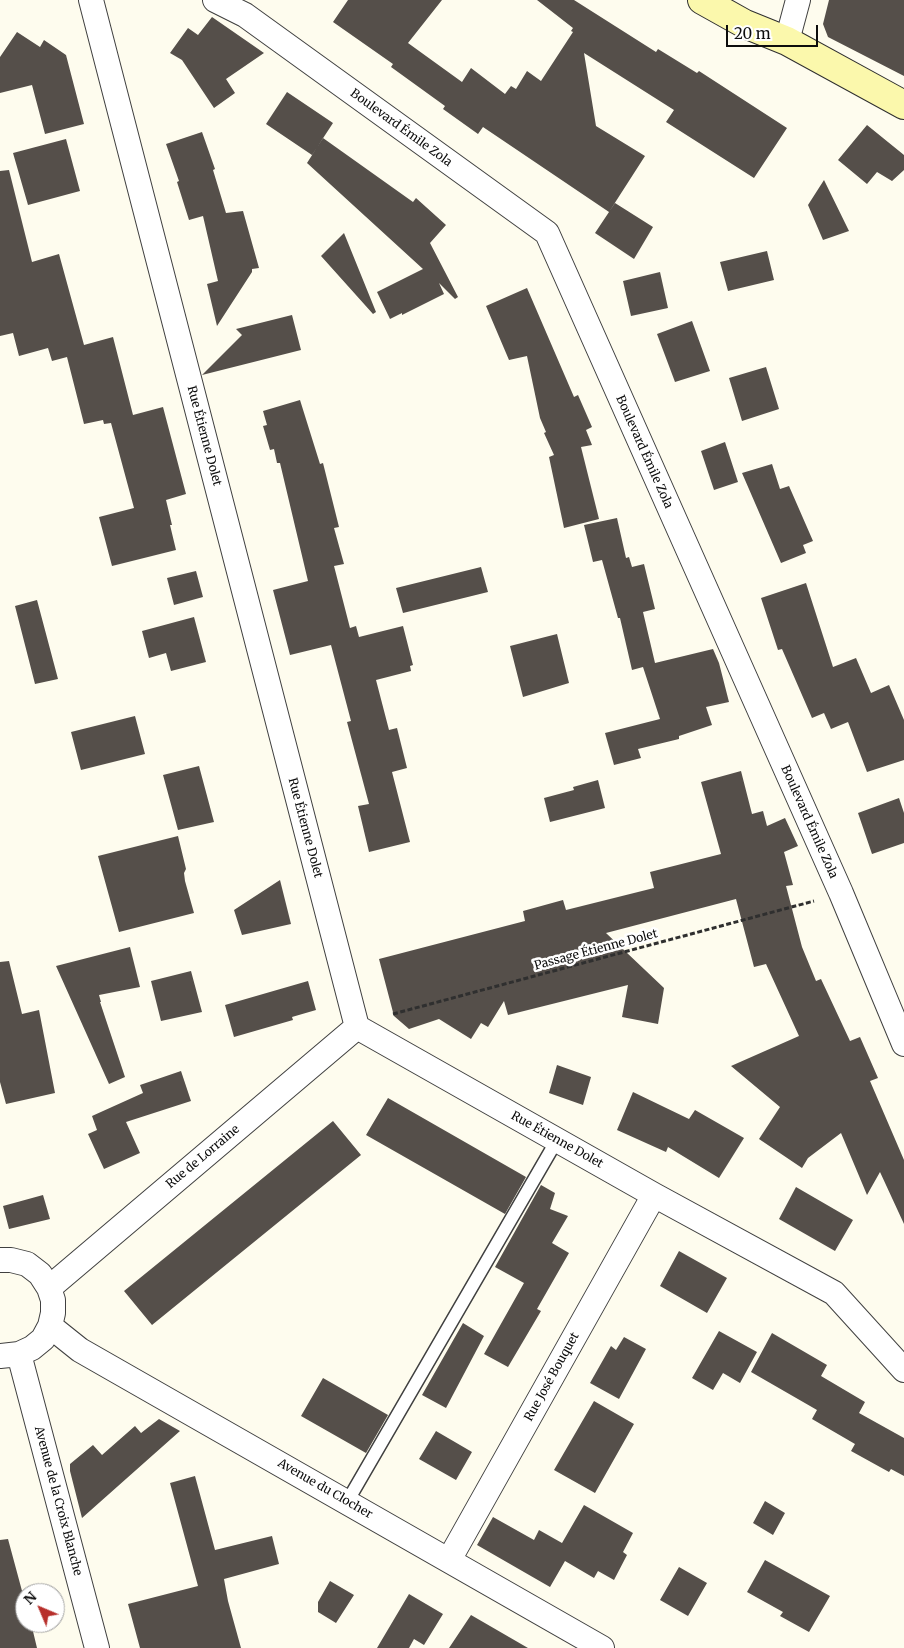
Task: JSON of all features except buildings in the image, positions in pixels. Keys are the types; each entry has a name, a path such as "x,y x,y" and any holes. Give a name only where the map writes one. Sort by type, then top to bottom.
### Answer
{"street":[{"name":"Rue Étienne Dolet","path":"91,0 357,1027 654,1195 834,1293 904,1370"},
{"name":"Boulevard Émile Zola","path":"215,0 249,8 547,233 841,893 904,1044"},
{"path":"702,0 745,24 787,41 904,105"},
{"path":"787,41 798,0"},
{"name":"Rue de Lorraine","path":"49,1288 357,1027"},
{"name":"Rue José Bouquet","path":"449,1560 654,1195"},
{"path":"0,1260 11,1260 27,1264 40,1274 49,1288 53,1300 54,1313 43,1339 32,1348 10,1355"},
{"name":"Avenue du Clocher","path":"50,1326 80,1350 602,1648"},
{"name":"Avenue de la Croix Blanche","path":"10,1355 97,1648"}],"lane":[{"path":"347,1502 557,1140"}],"path":[{"name":"Passage Étienne Dolet","path":"357,1027 392,1014 841,893"}]}
